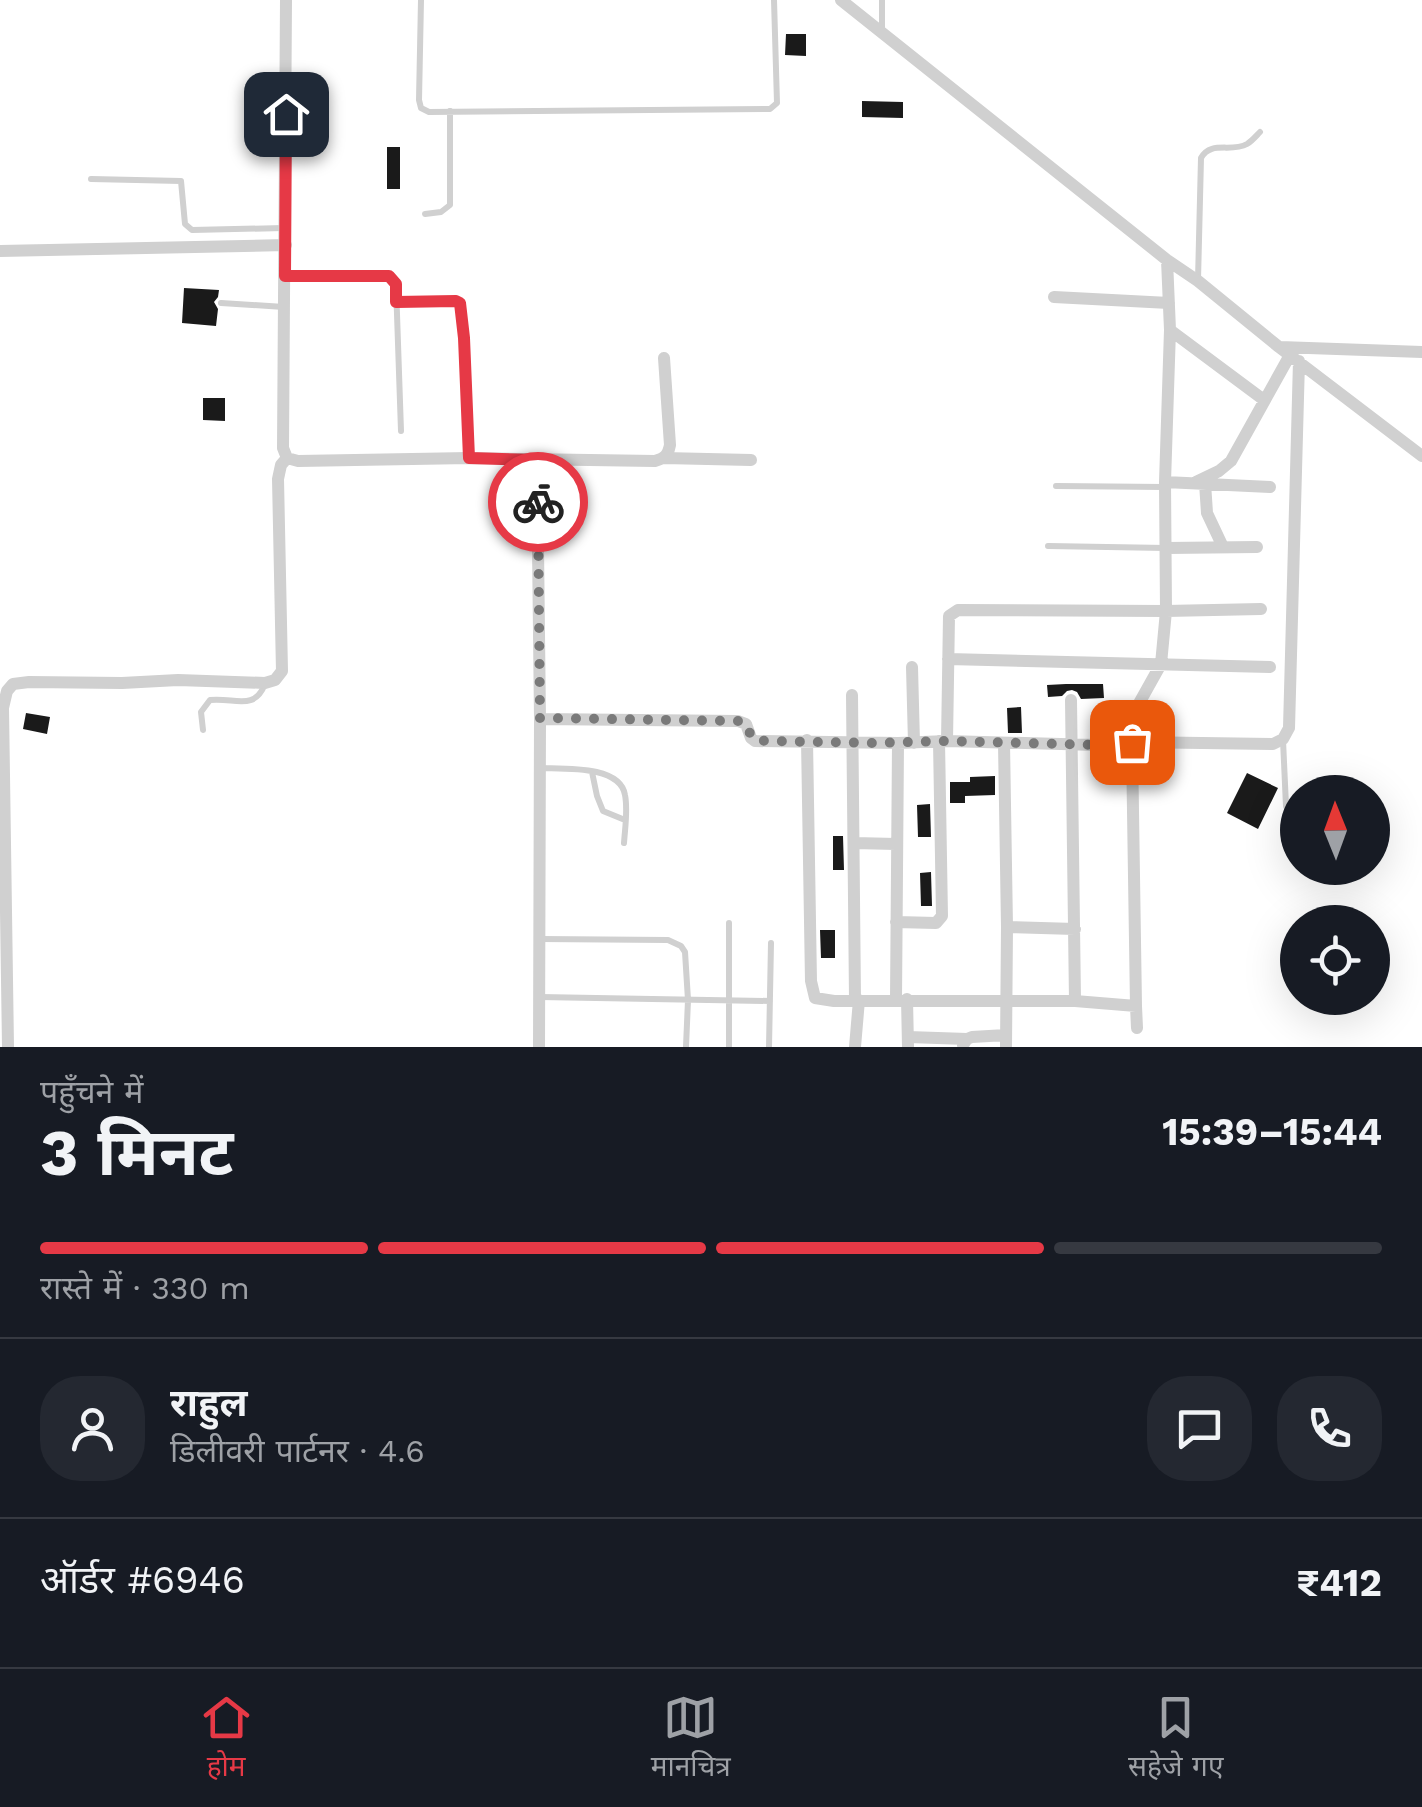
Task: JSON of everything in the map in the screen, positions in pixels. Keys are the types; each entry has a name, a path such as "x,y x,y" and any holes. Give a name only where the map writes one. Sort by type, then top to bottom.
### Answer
{"street":[{"path":"286,0 283,448 287,458"},
{"path":"841,0 1167,260 1422,456"},
{"path":"0,250 286,245"},
{"path":"1137,1028 1132,744 1137,707 1161,664 1166,611 1170,330 1167,260"},
{"path":"1054,297 1169,303"},
{"path":"1170,330 1264,400"},
{"path":"1290,354 1422,352"},
{"path":"1200,482 1226,467 1290,354"},
{"path":"540,718 738,721 744,722 755,740 1073,746 1273,744 1289,728 1291,712 1290,354"},
{"path":"664,358 670,445 664,458"},
{"path":"287,458 751,460"},
{"path":"8,1047 3,708 7,691 13,684 29,682 275,680 282,671 278,490 279,472 287,458"},
{"path":"537,460 539,1047"},
{"path":"1200,482 1206,513 1223,548"},
{"path":"1165,484 1270,487"},
{"path":"1167,548 1257,547"},
{"path":"896,922 936,923 942,916 943,741 949,616 958,610 1261,610"},
{"path":"948,659 1270,667"},
{"path":"912,667 914,742"},
{"path":"852,695 856,1047"},
{"path":"1071,700 1075,1001"},
{"path":"806,740 815,998 1075,1001 1136,1006"},
{"path":"898,743 896,922 908,1042 964,1043 1006,1041 1004,743"},
{"path":"854,842 896,844"},
{"path":"1008,927 1074,929"}],"lane":[{"path":"422,0 420,104 428,112 770,109 777,102 774,0"},
{"path":"882,0 882,32"},
{"path":"425,214 445,211 450,205 450,111"},
{"path":"1198,281 1203,152 1241,146 1260,132"},
{"path":"91,179 181,181 186,224 192,230 286,228"},
{"path":"285,276 389,276 396,284 400,432"},
{"path":"396,302 456,301 461,306 469,458"},
{"path":"221,303 285,307"},
{"path":"1056,486 1165,484"},
{"path":"1048,546 1167,548"},
{"path":"203,730 202,712 210,700 255,700 265,683"},
{"path":"1282,739 1284,775"},
{"path":"539,768 592,772 613,776 622,783 624,843"},
{"path":"592,772 603,811 625,820"},
{"path":"729,1047 730,923"},
{"path":"539,939 676,942 685,952 686,1047"},
{"path":"769,1047 771,944"},
{"path":"539,997 770,1001"}],"building":[{"path":"786,34 806,34 806,56 785,55"},
{"path":"862,101 903,102 903,118 862,117"},
{"path":"387,147 400,147 400,189 387,189"},
{"path":"184,288 219,290 214,302 218,309 216,326 182,323"},
{"path":"203,398 225,398 225,421 203,420"},
{"path":"1103,684 1104,698 1081,699 1072,690 1048,697 1047,685"},
{"path":"1021,707 1022,733 1008,733 1007,708"},
{"path":"26,713 50,717 47,734 23,729"},
{"path":"1247,773 1278,788 1258,829 1227,813"},
{"path":"995,776 995,795 965,796 965,803 950,803 950,782"},
{"path":"930,804 931,837 918,837 917,805"},
{"path":"833,836 843,836 844,870 833,870"},
{"path":"931,872 932,906 921,906 920,873"},
{"path":"820,930 835,930 835,958 821,958"}],"way so far":[{"path":"538,502 540,718 738,721 746,724 752,738 765,741 1132,746 1132,742"}],"route":[{"path":"286,114 285,276 389,276 396,284 396,302 460,303 469,458 537,460 538,502"}]}
